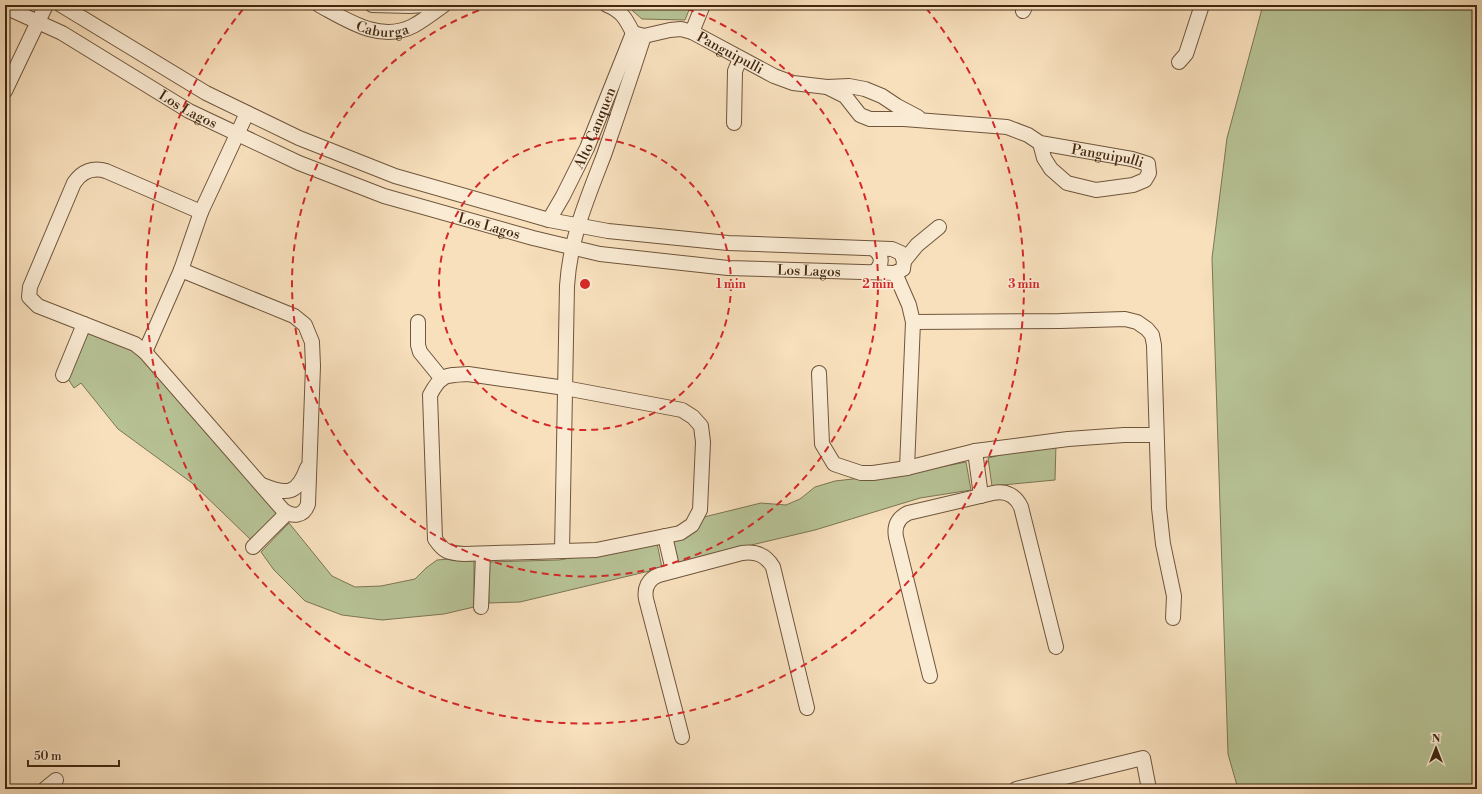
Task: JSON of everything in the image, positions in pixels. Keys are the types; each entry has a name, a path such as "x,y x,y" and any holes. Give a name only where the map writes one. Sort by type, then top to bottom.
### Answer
{"street":[{"path":"5,91 46,5"},
{"name":"Los Lagos","path":"61,5 206,93 299,138 395,176 548,220 577,226 608,231 728,243 892,249 901,253 904,261"},
{"name":"Caburga","path":"319,5 358,26 379,32 395,32 413,26 444,5"},
{"name":"Caburga","path":"372,5 427,5"},
{"path":"607,5 616,8 638,35"},
{"path":"692,32 703,5"},
{"path":"1179,62 1186,54 1202,5"},
{"name":"Los Lagos","path":"5,7 62,33 189,110 299,163 384,196 533,238 600,254 728,268 895,273"},
{"name":"Panguipulli","path":"638,35 681,29 692,32 774,76 793,83 827,87 850,86 866,89 882,96 897,106 924,120"},
{"name":"Alto Canquen","path":"548,220 563,196 587,148 638,35"},
{"name":"Alto Canquen","path":"562,551 567,286 571,247 577,226 604,154 638,35"},
{"path":"734,122 735,71 740,59"},
{"name":"Panguipulli","path":"827,87 845,96 860,115 870,119 924,120 1007,127 1028,135 1040,143 1132,159 1148,164 1149,173 1145,180 1133,185 1096,190 1067,183 1051,168 1044,158 1040,143"},
{"path":"145,352 181,270 201,212 247,113"},
{"path":"587,148 604,154"},
{"path":"181,270 294,316 305,324 312,342 313,366 308,499 307,508 301,514 296,516 285,511 145,352 136,344 38,306 29,297 30,287 78,178 88,171 94,169 106,171 201,212"},
{"path":"907,468 912,322 910,305 895,273 903,269 904,261 917,245 939,227"},
{"path":"874,249 880,254 881,262 878,269 874,272"},
{"path":"912,322 1060,322 1124,319 1138,322 1147,329 1154,340 1160,526 1174,596 1173,618"},
{"path":"418,322 418,345 420,352 442,379"},
{"path":"63,375 84,324"},
{"path":"819,373 822,444 834,464 861,473 873,473 907,468 975,451 1068,439 1124,435 1156,435"},
{"path":"468,374 565,388 682,410 693,417 701,426 703,442 700,510 692,525 680,533 596,550 483,554 453,554 443,550 435,539 430,395 436,384 442,379 448,375 468,374"},
{"path":"975,451 981,496"},
{"path":"285,511 283,498 301,482 310,460"},
{"path":"260,484 275,490 302,491 308,499"},
{"path":"930,676 896,537 896,528 899,519 908,513 981,496 1003,492 1012,496 1018,502 1056,647"},
{"path":"253,547 285,511"},
{"path":"665,536 673,571"},
{"path":"682,737 645,593 646,587 652,579 659,575 749,552 766,558 770,562 775,572 806,708"},
{"path":"481,607 483,554"},
{"path":"1016,789 1143,758 1149,789"}],"green space":[{"path":"626,5 691,5 685,20 642,19"},
{"path":"1263,5 1477,5 1477,789 1238,789 1228,754 1212,258 1227,138"},
{"path":"86,329 124,344 138,354 279,512 250,539 192,483 118,429 81,383 74,388 68,379"},
{"path":"1056,444 1055,480 992,486 988,458 1020,450"},
{"path":"966,462 971,490 920,498 815,530 675,563 671,542 704,517 761,503 786,505 800,499 815,487 835,481 915,472"},
{"path":"289,523 332,576 355,587 381,586 415,579 437,560 449,559 474,561 474,607 444,614 382,620 342,615 305,601 274,570 261,552"},
{"path":"657,543 662,568 520,602 489,603 488,562 559,560"}]}
